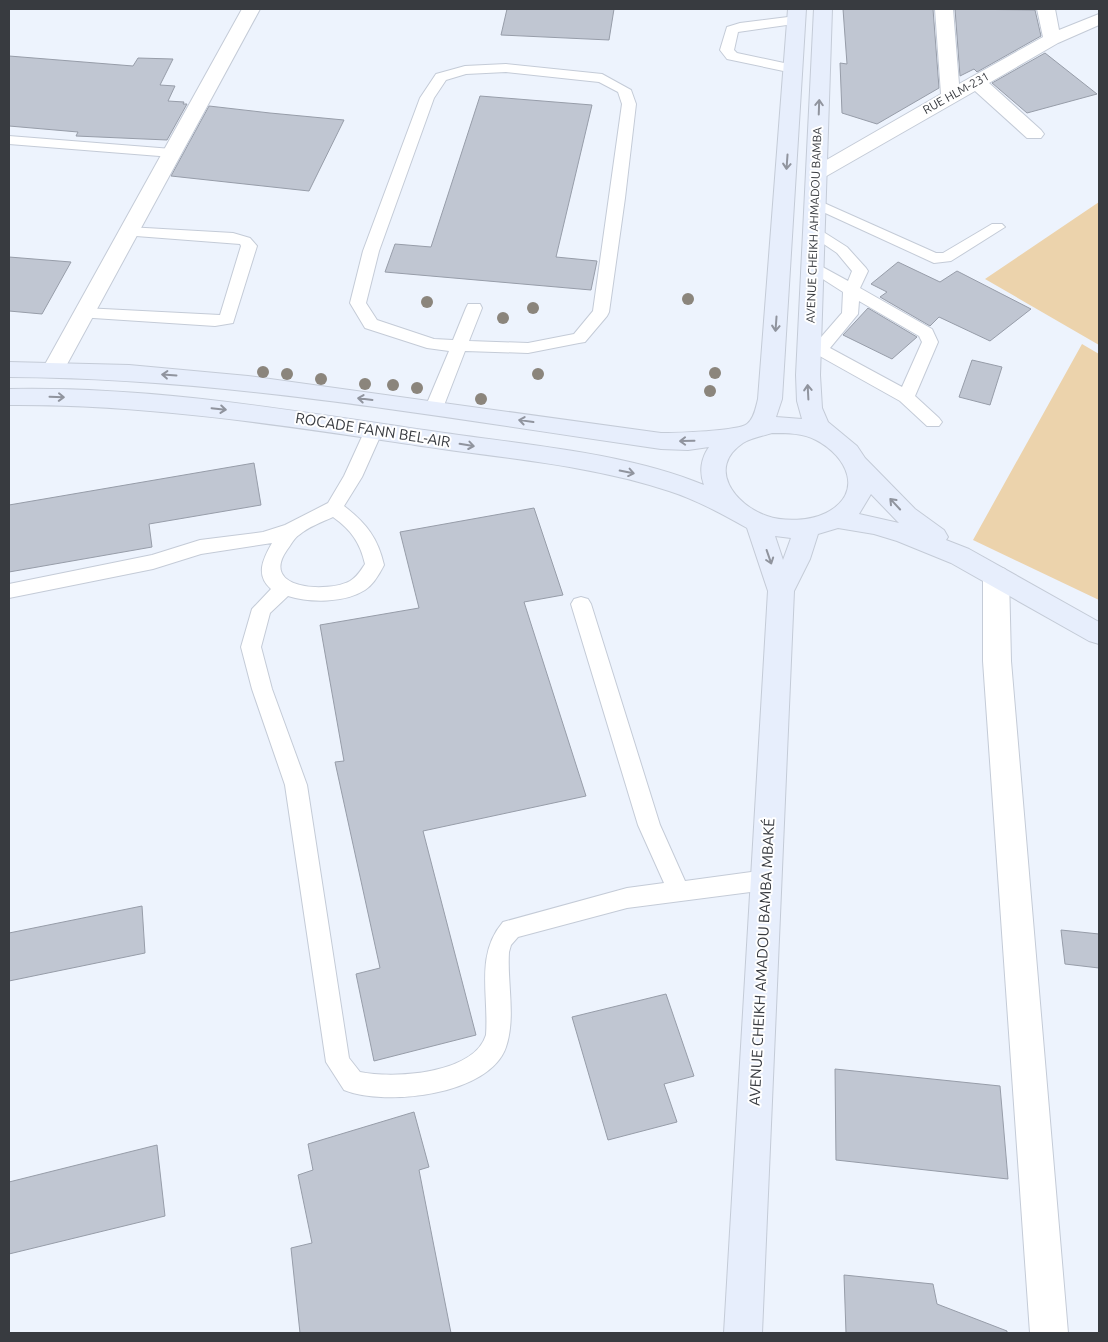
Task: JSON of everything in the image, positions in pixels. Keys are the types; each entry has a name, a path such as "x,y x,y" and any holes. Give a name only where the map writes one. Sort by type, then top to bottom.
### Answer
{"street":[{"path":"54,368 251,9"},
{"name":"AVENUE CHEIKH AHMADOU BAMBA","path":"823,9 812,267 814,349 809,406 813,422 826,435"},
{"path":"944,9 950,96"},
{"path":"1046,9 1052,39"},
{"name":"AVENUE CHEIKH AHMADOU BAMBA","path":"746,431 766,414 770,398 797,15"},
{"name":"RUE HLM-231","path":"816,174 1052,39 1099,19"},
{"path":"977,82 1034,134"},
{"name":"ROCADE FANN BEL-AIR","path":"9,369 54,368 192,376 434,408 661,441 688,442 746,431"},
{"name":"ROCADE FANN BEL-AIR","path":"9,396 96,399 184,406 272,415 374,430 631,472 672,483 730,507"},
{"path":"857,464 862,479 860,494 852,508 837,519 807,528 782,528 758,523 730,507 717,492 712,476 713,461 721,447 746,431 789,425 808,428 826,435 845,448 857,464 906,515 960,556"},
{"path":"837,519 874,525 905,534 960,556 1099,634"},
{"name":"AVENUE CHEIKH AMADOU BAMBA MBAKÉ","path":"743,1333 781,591 758,523"},
{"name":"AVENUE CHEIKH AMADOU BAMBA MBAKÉ","path":"781,591 797,559 807,528"},
{"path":"996,576 997,661 1049,1333"}],"lane":[{"path":"793,69 732,56 727,50 732,30 797,15"},
{"path":"506,68 602,78 624,90 629,104 618,198 601,312 579,338 528,348 459,346 433,344 371,324 358,303 371,251 427,98 441,77 465,70 506,68"},
{"path":"9,140 172,153"},
{"path":"815,203 934,258 946,258 997,227"},
{"path":"814,231 842,250 860,271 850,291 850,314 814,349 906,397 933,422"},
{"path":"84,313 215,321 227,319 249,246 245,241 233,238 128,232"},
{"path":"812,267 929,337 930,342 906,397"},
{"path":"434,408 474,308"},
{"path":"9,591 153,562 200,547 264,539 292,530 334,508 353,477 374,430"},
{"path":"292,530 277,551 270,570 273,580 283,589 321,593 358,586 375,565 371,546 362,529 334,508"},
{"path":"283,589 262,609 251,647 262,689 296,785 338,1062 352,1082 388,1088 430,1084 465,1071 486,1059 495,1045 500,1005 500,941 511,930 627,898 766,880"},
{"path":"582,604 649,825 679,891"}],"shaded area":[{"path":"1099,202 1099,345 985,279"},
{"path":"1082,344 1099,354 1099,600 973,540"}],"building":[{"path":"507,9 614,9 609,40 501,35"},
{"path":"843,9 933,9 939,88 877,124 842,113 840,63 847,64"},
{"path":"955,9 1035,10 1041,36 977,72 974,69 960,76"},
{"path":"1045,53 1097,94 1027,113 992,83"},
{"path":"9,56 133,66 138,58 173,59 160,85 175,86 168,101 184,102 183,104 187,104 167,140 76,136 78,132 9,126"},
{"path":"480,96 592,105 556,257 597,261 591,290 385,272 395,244 431,247"},
{"path":"209,106 344,120 309,191 171,176"},
{"path":"9,257 71,262 42,314 9,311"},
{"path":"898,262 940,282 957,271 1031,309 990,341 939,317 930,326 880,297 887,292 871,284"},
{"path":"868,308 917,337 892,359 843,335"},
{"path":"972,360 1002,367 990,405 959,397"},
{"path":"254,463 261,505 149,524 152,547 9,572 9,505"},
{"path":"534,508 563,595 524,602 586,796 423,831 476,1035 374,1061 356,974 380,968 335,762 344,761 320,625 419,608 400,532"},
{"path":"142,906 145,953 9,981 9,933"},
{"path":"1061,930 1099,934 1099,968 1065,964"},
{"path":"666,994 694,1076 664,1084 677,1122 608,1140 572,1017"},
{"path":"835,1069 1000,1086 1008,1179 836,1160"},
{"path":"414,1112 429,1167 419,1170 451,1333 300,1333 291,1248 312,1243 298,1175 313,1170 308,1144"},
{"path":"157,1145 165,1216 9,1254 9,1182"},
{"path":"844,1275 933,1284 937,1304 1007,1331 1007,1333 846,1333"}]}
